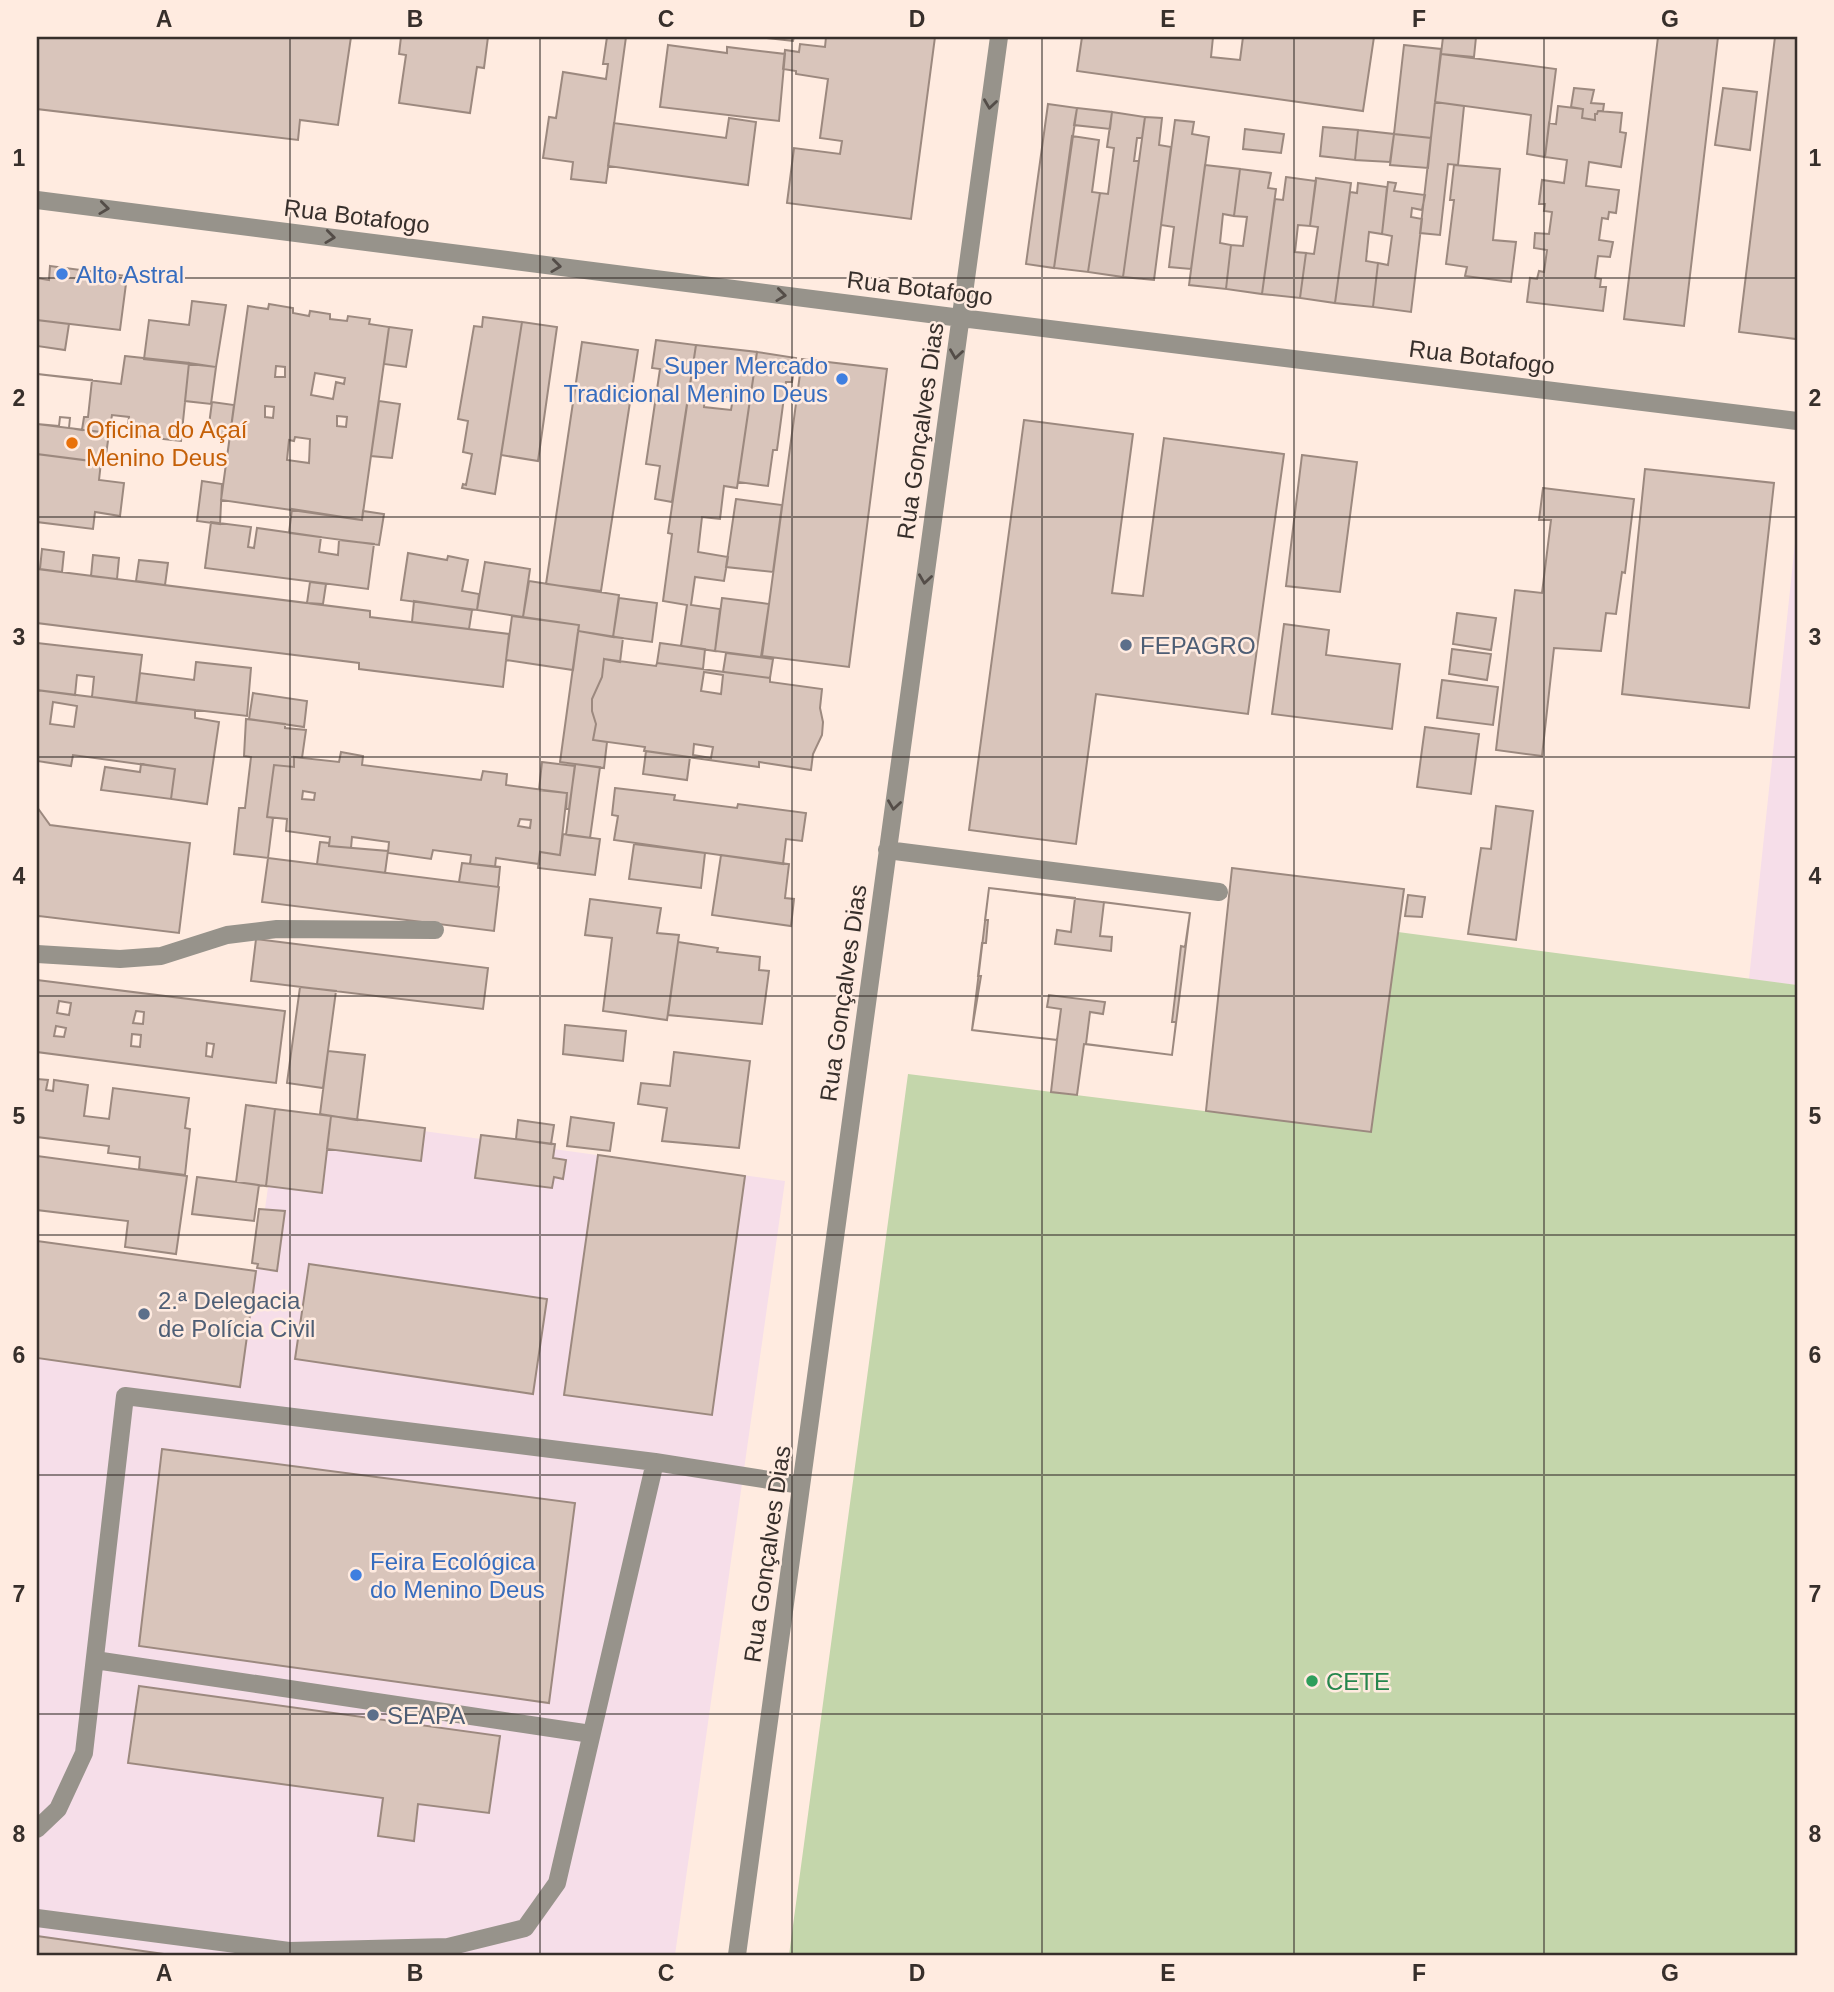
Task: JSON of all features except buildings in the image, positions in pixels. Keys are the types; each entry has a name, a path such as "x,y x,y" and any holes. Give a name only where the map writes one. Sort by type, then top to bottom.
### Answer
{"street":[{"name":"Rua Gonçalves Dias","path":"737,1955 999,37"},
{"name":"Rua Botafogo","path":"37,200 1797,421"},
{"path":"887,850 1219,892"},
{"path":"37,954 120,959 161,956 227,935 277,929 435,930"},
{"path":"37,1829 58,1809 84,1753 125,1396 655,1462 802,1485"},
{"path":"37,1918 289,1953 446,1951 525,1928 556,1883 655,1462"},
{"path":"95,1660 592,1734"}],"shaded area":[{"path":"1797,524 1797,985 1749,979"},
{"name":"SEAPA","path":"279,1111 785,1181 675,1955 37,1955 37,1241 256,1271"}],"green space":[{"name":"CETE","path":"1398,932 1797,985 1797,1955 789,1955 908,1074 1371,1132"}],"place":[{"name":"Alto Astral","path":"62,274"},
{"name":"Super Mercado Tradicional Menino Deus","path":"842,379"},
{"name":"Oficina do Açaí Menino Deus","path":"72,443"},
{"name":"FEPAGRO","path":"1126,645"},
{"name":"2.ª Delegacia de Polícia Civil","path":"144,1314"},
{"name":"Feira Ecológica do Menino Deus","path":"356,1575"},
{"name":"CETE","path":"1312,1681"},
{"name":"SEAPA","path":"373,1715"}]}
